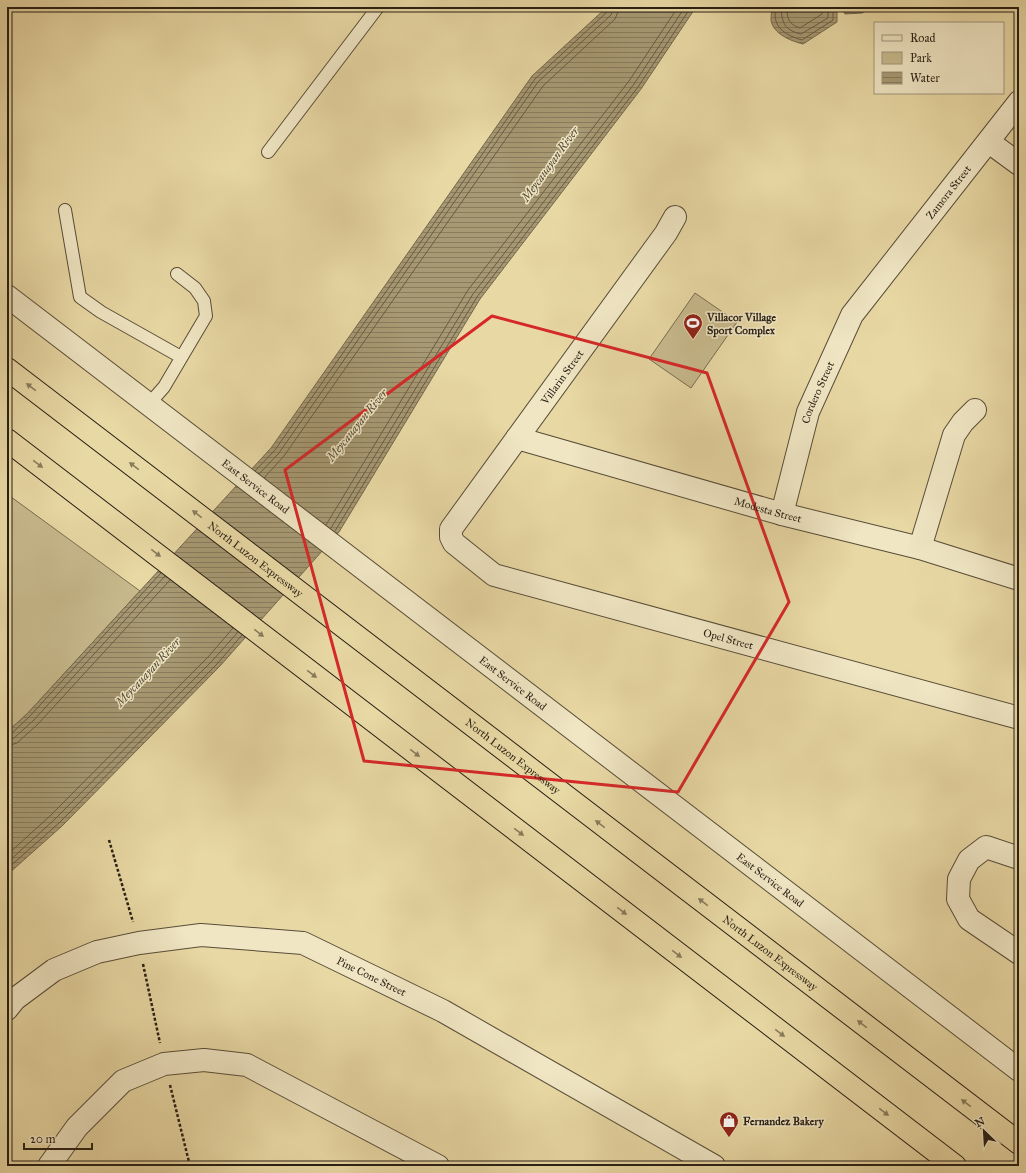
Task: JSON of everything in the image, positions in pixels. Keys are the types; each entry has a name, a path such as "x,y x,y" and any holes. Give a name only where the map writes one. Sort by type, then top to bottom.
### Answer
{"highway":[{"name":"North Luzon Expressway","path":"7,369 165,489 316,607 1019,1143"},
{"path":"7,440 955,1166"}],"street":[{"name":"Zamora Street","path":"878,282 1019,103"},
{"path":"988,142 1019,164"},
{"name":"Villarin Street","path":"451,537 451,530 666,233 675,217"},
{"name":"Cordero Street","path":"782,514 808,412 852,315 878,282"},
{"name":"East Service Road","path":"7,296 1019,1070"},
{"path":"920,548 954,436 963,422 975,410"},
{"name":"Modesta Street","path":"518,438 782,514 920,548 1019,579"},
{"name":"Opel Street","path":"451,537 454,543 494,575 1019,718"},
{"path":"1019,858 986,847 969,860 959,879 958,899 969,919 1019,953"},
{"name":"Pine Cone Street","path":"7,1009 15,999 54,970 97,952 139,943 201,935 303,943 443,1011 714,1166"},
{"path":"49,1166 77,1127 123,1081 164,1064 204,1060 248,1065 438,1166"}],"lane":[{"path":"268,152 378,7"},
{"path":"65,210 80,298 101,312 181,356"},
{"path":"150,404 164,387 206,316 204,301 195,288 177,274"}],"path":[{"path":"109,840 139,943 164,1064 190,1166"}],"highlighted area":[{"path":"492,316 707,373 789,602 678,792 364,761 285,470"}],"green space":[{"name":"Villacor Village Sport Complex","path":"695,293 737,322 691,388 649,359"},
{"path":"7,494 140,591 27,714 7,732"}],"water":[{"name":"Meycauayan River","path":"607,7 696,7 641,89 480,299 339,532 220,666 62,826 7,875 7,732 27,714 271,448 532,76"},
{"path":"771,7 837,7 837,22 803,44 788,39 775,29 771,20"},
{"path":"841,7 874,7 862,13 845,14"}],"place":[{"name":"Villacor Village Sport Complex","path":"693,340"},
{"name":"Fernandez Bakery","path":"729,1138"}]}
